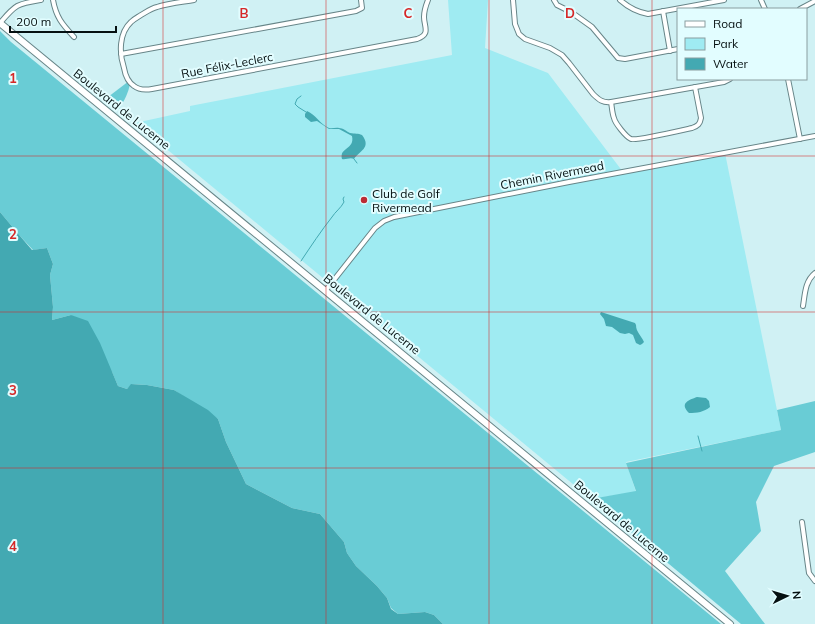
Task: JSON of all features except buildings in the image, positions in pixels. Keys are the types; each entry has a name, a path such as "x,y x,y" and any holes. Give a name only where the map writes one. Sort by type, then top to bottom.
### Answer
{"main road":[{"name":"Boulevard de Lucerne","path":"0,22 730,624"}],"street":[{"path":"0,22 17,5 40,0"},
{"path":"53,0 54,10 57,16 74,37"},
{"name":"Rue Félix-Leclerc","path":"194,0 168,2 158,6 131,22 126,28 120,45 121,54 125,72 133,86 140,89 152,89 417,40 425,33 426,28 423,16 428,0"},
{"path":"121,54 356,11 362,8 361,0"},
{"path":"513,0 515,24 519,34 525,39 550,48 562,55 598,99 604,102 724,82 728,80"},
{"path":"554,0 557,5 592,27 618,58 625,59 677,49"},
{"path":"620,0 630,8 648,14 677,8"},
{"path":"680,8 724,0"},
{"path":"802,8 815,0"},
{"path":"663,11 670,50"},
{"path":"788,80 800,139"},
{"path":"611,102 616,122 627,137 634,140 692,128 699,125 701,118 695,87"},
{"name":"Chemin Rivermead","path":"326,290 376,228 384,221 394,216 815,136"},
{"path":"803,306 808,280 815,273"},
{"path":"802,522 809,573 815,581"}],"green space":[{"name":"Club de Golf Rivermead","path":"448,0 488,0 485,48 548,73 623,172 725,153 781,430 626,462 636,492 591,499 135,123 190,111 190,106 452,55"}],"shaded area":[{"path":"0,31 11,42 721,624 443,624 434,615 425,612 398,614 391,608 387,598 377,586 356,566 347,553 344,542 320,514 292,508 246,484 226,442 218,419 174,390 147,385 132,384 127,389 118,386 112,372 71,315 52,320 53,307 50,275 53,264 47,248 33,250 0,212"},
{"path":"129,81 130,83 124,100 119,109 115,108 109,102 108,97"},
{"path":"815,401 815,452 774,466 756,502 761,531 725,571 765,624 741,624 591,499 636,491 626,463 781,430 777,410"}],"water":[{"path":"307,111 329,128 340,128 350,133 362,135 366,143 364,149 354,159 342,159 343,152 351,144 352,136 339,129 329,129 317,121 311,122 305,117"},
{"path":"0,212 32,250 47,248 53,264 50,275 53,307 52,320 71,315 88,321 100,343 118,386 127,389 131,384 147,385 174,390 208,410 218,419 226,442 246,484 292,508 320,514 344,542 347,553 356,566 387,598 391,609 398,614 425,612 434,615 443,624 0,624"},
{"path":"601,312 635,323 644,342 640,345 636,343 633,335 629,333 620,333 612,327 606,326 604,319 600,314"},
{"path":"697,397 706,398 709,401 710,407 700,412 689,413 685,407 686,402"}],"waterway":[{"path":"301,96 297,99 295,104 306,112"},
{"path":"354,159 357,163"},
{"path":"301,261 333,215 343,204 344,197"},
{"path":"698,436 702,451"}],"place":[{"name":"Club de Golf Rivermead","path":"364,200"}]}
